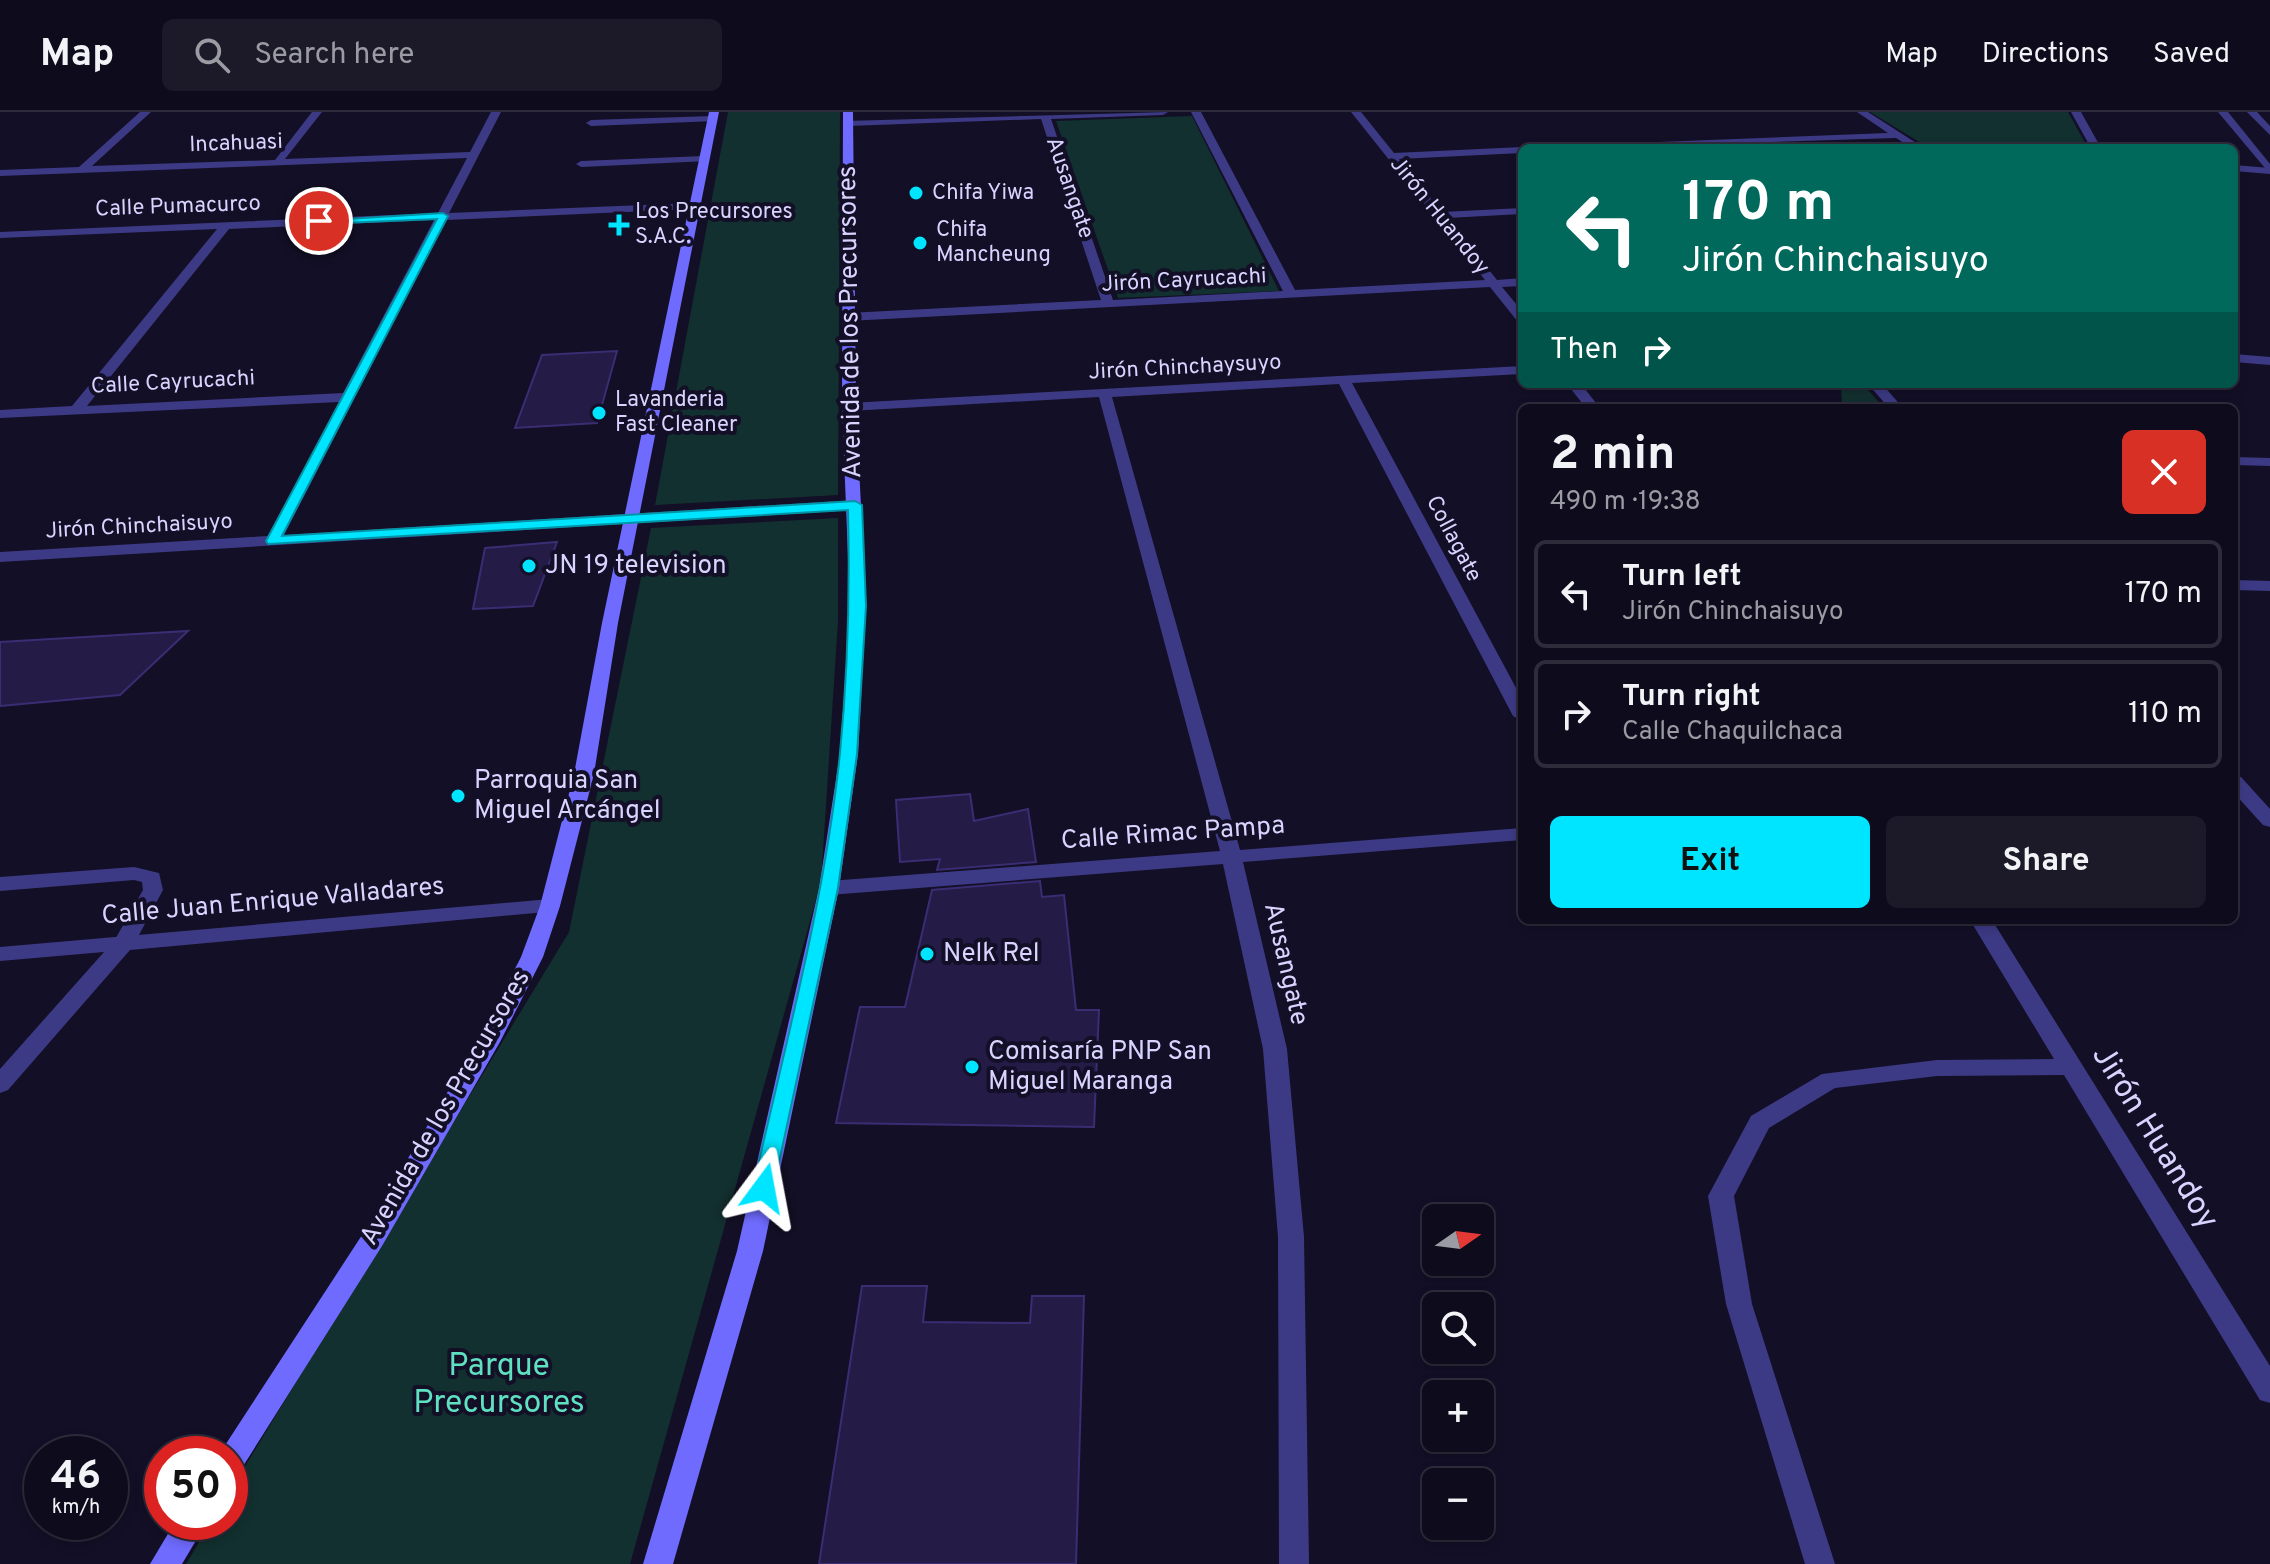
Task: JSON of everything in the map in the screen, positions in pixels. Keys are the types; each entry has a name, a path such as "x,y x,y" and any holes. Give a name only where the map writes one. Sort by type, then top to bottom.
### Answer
{"main road":[{"name":"Avenida de los Precursores","path":"247,1436 373,1239 489,1042 532,957 550,906 584,774 630,519 714,115"},
{"name":"Avenida de los Precursores","path":"658,1564 750,1251 829,888 856,676 855,505 849,407 848,118"},
{"path":"165,1564 180,1540"}],"street":[{"path":"82,170 146,112"},
{"path":"278,162 317,112"},
{"path":"273,541 496,112"},
{"path":"848,118 1163,112"},
{"path":"1196,112 1292,296"},
{"name":"Jirón Huandoy","path":"1356,112 1518,314"},
{"path":"1862,112 1913,144"},
{"path":"2076,112 2094,144"},
{"path":"2223,112 2270,171"},
{"path":"2252,112 2270,132"},
{"path":"591,123 714,115"},
{"name":"Ausangate","path":"1045,116 1108,304"},
{"path":"1680,144 1899,135"},
{"path":"1391,156 1518,150"},
{"name":"Incahuasi","path":"0,173 473,155"},
{"path":"581,164 704,159"},
{"path":"2238,168 2270,171"},
{"name":"Calle Pumacurco","path":"0,235 693,206"},
{"path":"1439,215 1518,211"},
{"path":"76,410 226,225"},
{"path":"0,250 17,234"},
{"name":"Jirón Cayrucachi","path":"848,317 1518,282"},
{"path":"2238,358 2270,361"},
{"name":"Jirón Chinchaysuyo","path":"849,407 1518,370"},
{"name":"Collagate","path":"1345,382 1518,708"},
{"path":"1577,388 1590,404"},
{"path":"1878,388 1892,404"},
{"name":"Ausangate","path":"1105,394 1232,858 1275,1049 1291,1237 1294,1564"},
{"name":"Calle Cayrucachi","path":"0,414 349,397"},
{"path":"2238,461 2270,462"},
{"name":"Jirón Chinchaisuyo","path":"0,557 855,505"},
{"path":"2238,585 2270,586"},
{"path":"2238,785 2270,821"},
{"name":"Calle Rimac Pampa","path":"829,888 1518,834"},
{"path":"0,884 134,873 152,878 153,890 124,943 0,1084"},
{"name":"Calle Juan Enrique Valladares","path":"0,954 550,906"},
{"name":"Jirón Huandoy","path":"1983,924 2270,1391"},
{"path":"1820,1564 1739,1304 1721,1196 1760,1122 1830,1080 1937,1068 2071,1067"}],"green space":[{"path":"728,112 840,112 838,495 655,505"},
{"path":"1870,112 2068,112 2086,144 1922,144"},
{"path":"1192,116 1279,291 1118,298 1056,121"},
{"path":"1841,388 1866,388 1880,404 1842,404"},
{"name":"Parque Precursores","path":"838,518 838,621 821,882 630,1564 186,1564 200,1540 248,1540 248,1461 569,932 651,528"}],"building":[{"path":"617,351 597,423 515,428 542,355"},
{"path":"557,542 533,606 473,609 485,548"},
{"path":"188,631 120,695 0,706 0,642"},
{"path":"970,794 974,821 1028,809 1036,862 937,870 940,859 900,862 896,800"},
{"name":"Comisaría PNP San Miguel Maranga","path":"1040,881 1042,897 1064,895 1076,1010 1099,1010 1094,1127 836,1123 860,1007 905,1007 932,890"},
{"path":"862,1286 927,1286 923,1322 1030,1323 1032,1296 1084,1296 1076,1564 819,1564"}],"place":[{"name":"Chifa Yiwa","path":"916,193"},
{"name":"Los Precursores S.A.C.","path":"619,225"},
{"name":"Chifa Mancheung","path":"920,243"},
{"name":"Lavanderia Fast Cleaner","path":"599,413"},
{"name":"JN 19 television","path":"529,566"},
{"name":"Parroquia San Miguel Arcángel","path":"458,796"},
{"name":"Nelk Rel","path":"927,954"},
{"name":"Comisaría PNP San Miguel Maranga","path":"972,1067"}],"route":[{"path":"319,221 443,216 273,541 855,505 858,606 849,754 829,888 764,1188"}]}
